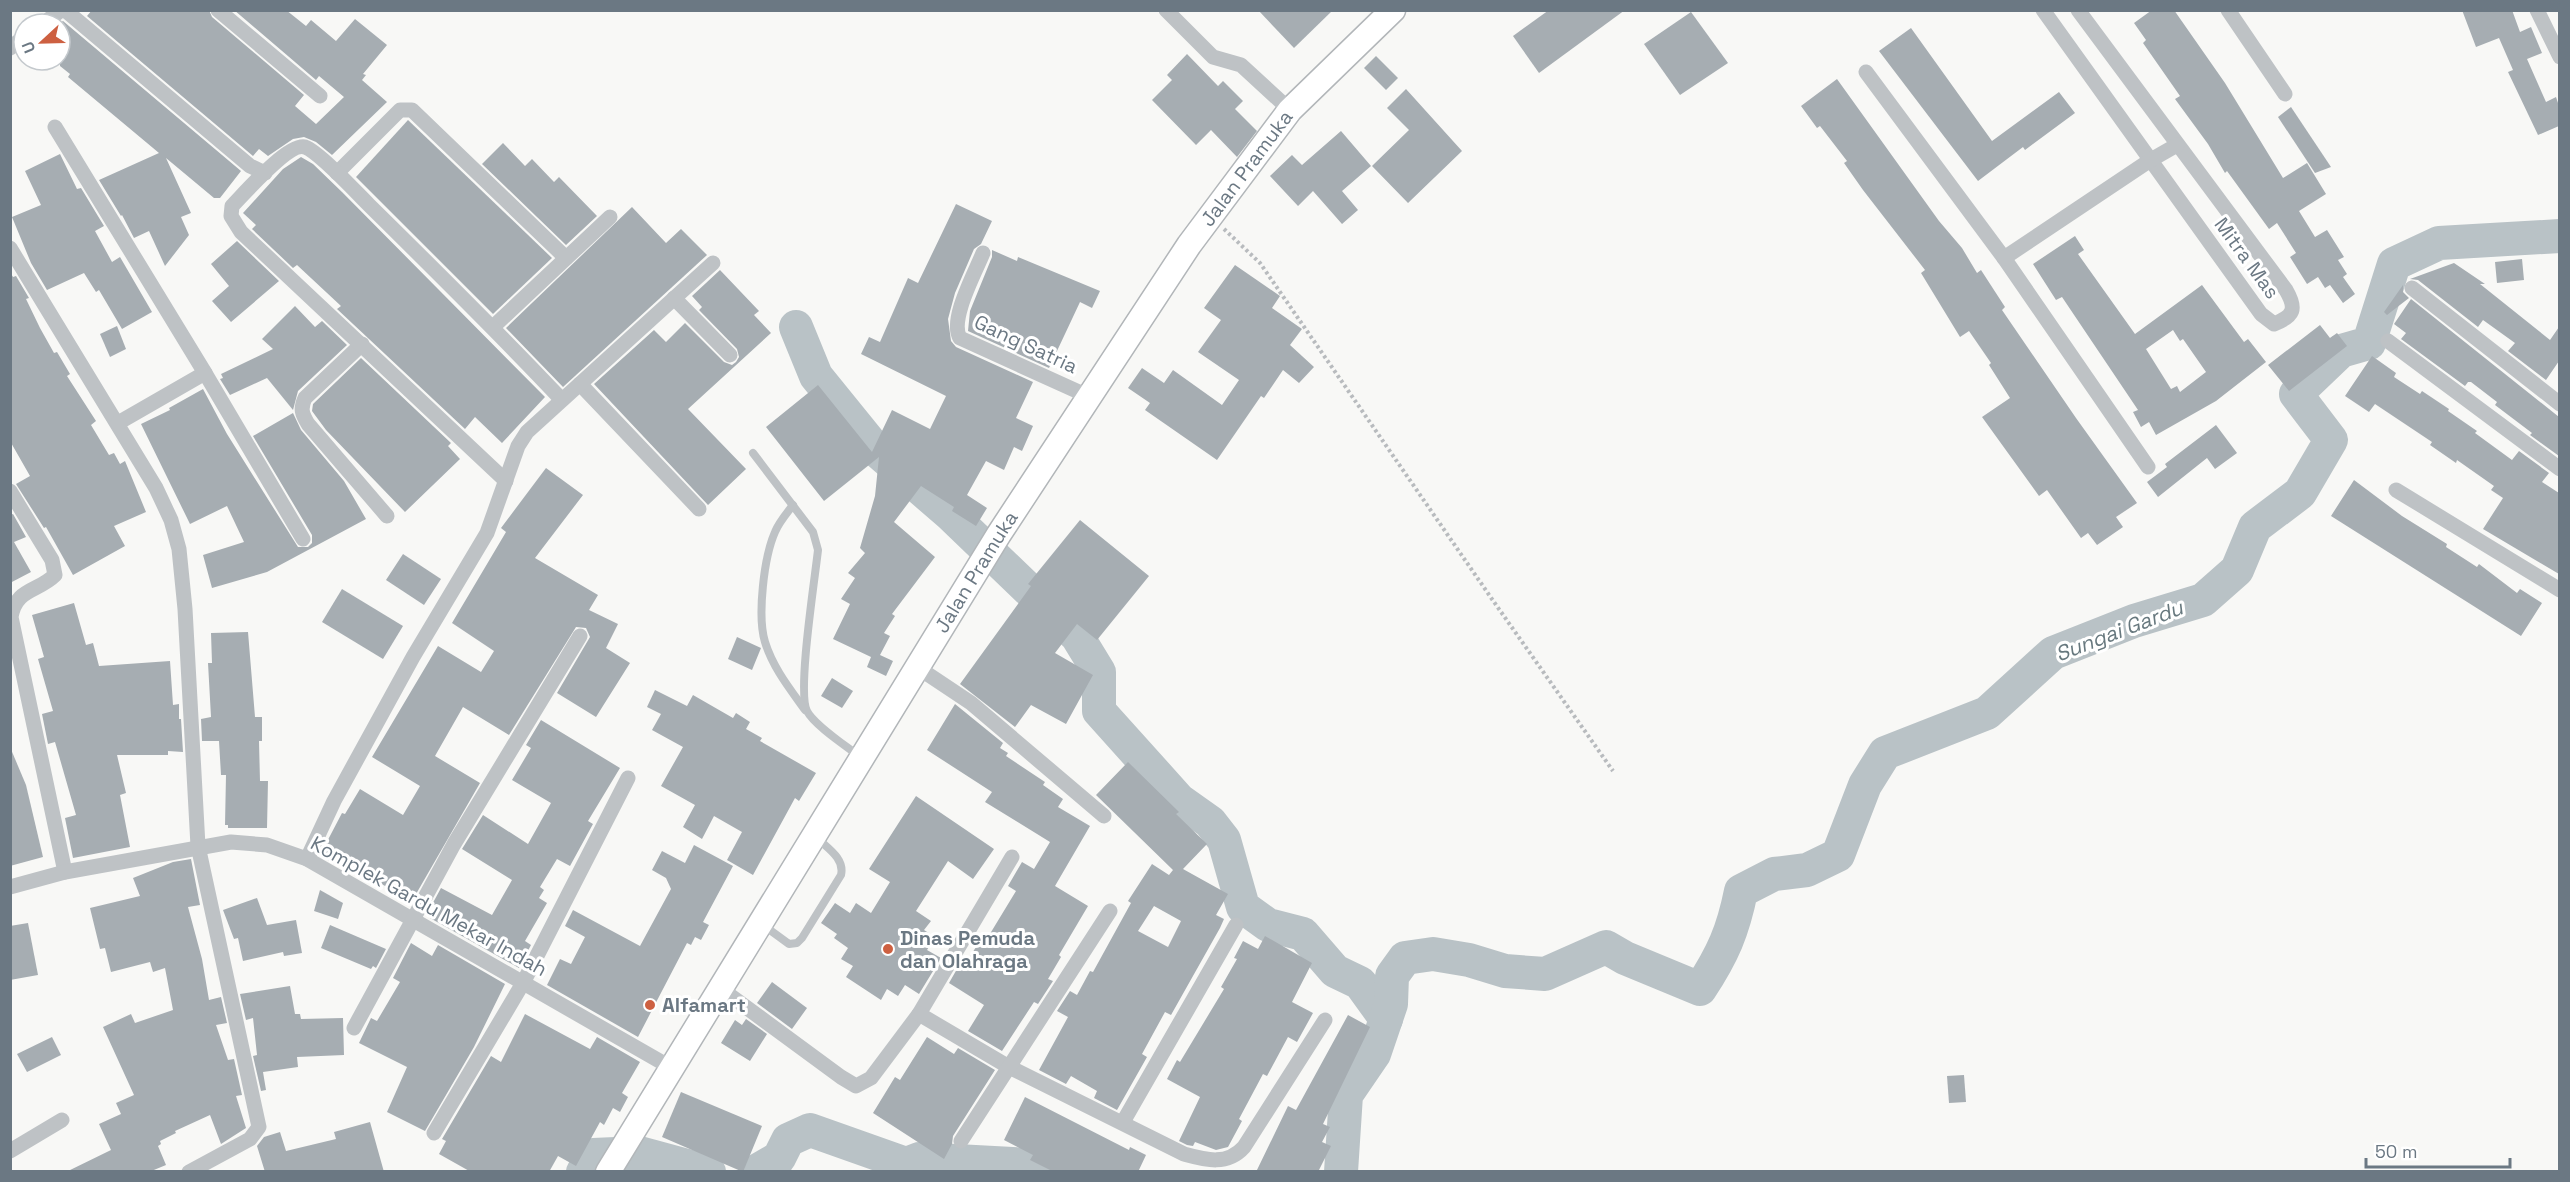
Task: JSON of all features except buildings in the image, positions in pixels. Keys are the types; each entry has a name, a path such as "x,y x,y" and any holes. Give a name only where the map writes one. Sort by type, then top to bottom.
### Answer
{"main road":[{"name":"Jalan Pramuka","path":"608,1172 670,1067 971,583 999,534 1189,245 1290,110 1393,10"}],"street":[{"path":"63,10 250,166 265,173"},
{"path":"218,10 320,96"},
{"path":"1166,10 1213,57 1241,65 1290,110"},
{"name":"Mitra Mas","path":"2043,10 2149,161 2261,314 2274,324 2286,319 2291,314 2292,307 2286,290 2078,10"},
{"path":"2228,10 2285,94"},
{"path":"2537,10 2559,57"},
{"path":"1866,72 2004,258 2148,467"},
{"path":"337,172 400,110 412,110 566,258"},
{"path":"55,127 303,539"},
{"path":"2004,258 2149,161 2177,145"},
{"path":"506,481 241,232 233,222 232,206 284,155 298,147 305,147 337,172 493,327 561,399"},
{"path":"493,327 610,217"},
{"name":"Gang Satria","path":"983,252 956,320 956,332 960,338 1090,397"},
{"path":"13,258 118,423 156,488 171,520 179,549 189,669 198,846 259,1127 250,1139 189,1172"},
{"path":"307,859 333,801 487,533 518,446 527,432 713,262"},
{"path":"2412,288 2559,404"},
{"path":"674,298 730,355"},
{"path":"2388,341 2559,469"},
{"path":"362,344 305,398 301,405 302,414 387,516"},
{"path":"118,423 205,373"},
{"path":"580,384 699,508"},
{"path":"2396,490 2559,590"},
{"path":"10,491 52,560 55,569 55,575 50,580 21,595 11,617 66,872"},
{"path":"354,1028 466,825 580,636"},
{"path":"917,667 971,703 1104,816"},
{"path":"434,1133 523,983 628,778"},
{"name":"Komplek Gardu Mekar Indah","path":"10,887 66,872 198,846 231,842 267,845 307,859 670,1067"},
{"path":"720,988 856,1086 871,1078 919,1014 1011,857"},
{"path":"961,1141 1110,911"},
{"path":"1124,1122 1236,925"},
{"path":"919,1014 1009,1067 1124,1122 1184,1154 1209,1161 1233,1157 1244,1147 1325,1020"},
{"path":"10,1150 62,1120"}],"lane":[{"path":"753,453 813,532 818,550 804,681 806,711"},
{"path":"793,505 775,531 766,567 763,612 765,641 781,678 806,711 827,732 862,759"},
{"path":"760,924 789,944 797,943 841,875 843,867 840,860 814,836"}],"path":[{"path":"1211,217 1260,263 1613,771"}],"shaded area":[{"path":"602,1142 628,1147 659,1146 705,1162 704,1171 655,1169 651,1172 577,1172 592,1149"}],"waterway":[{"name":"Sungai Gardu","path":"1341,1172 1346,1095 1374,1054 1391,1004 1392,976 1405,958 1433,954 1469,960 1505,971 1545,974 1606,947 1625,958 1700,989 1726,942 1741,891 1774,874 1807,870 1838,855 1865,785 1885,753 1987,713 2053,653 2134,621 2203,600 2237,570 2255,527 2300,493 2331,440 2296,394 2341,351 2369,343 2394,264 2439,243 2560,236"},
{"path":"796,327 816,376 876,450 951,515 1077,636 1099,672 1099,711 1179,800 1210,822 1224,840 1243,907 1268,925 1303,934 1335,971 1360,983 1386,1019"},
{"name":"Sungai Gardu","path":"755,1172 779,1158 788,1140 810,1130 906,1164 919,1159 1030,1165 1043,1172"},
{"name":"Sungai Gardu","path":"583,1172 593,1155 639,1153 709,1172"}],"place":[{"name":"Dinas Pemuda dan Olahraga","path":"888,949"},
{"name":"Alfamart","path":"650,1005"}]}
